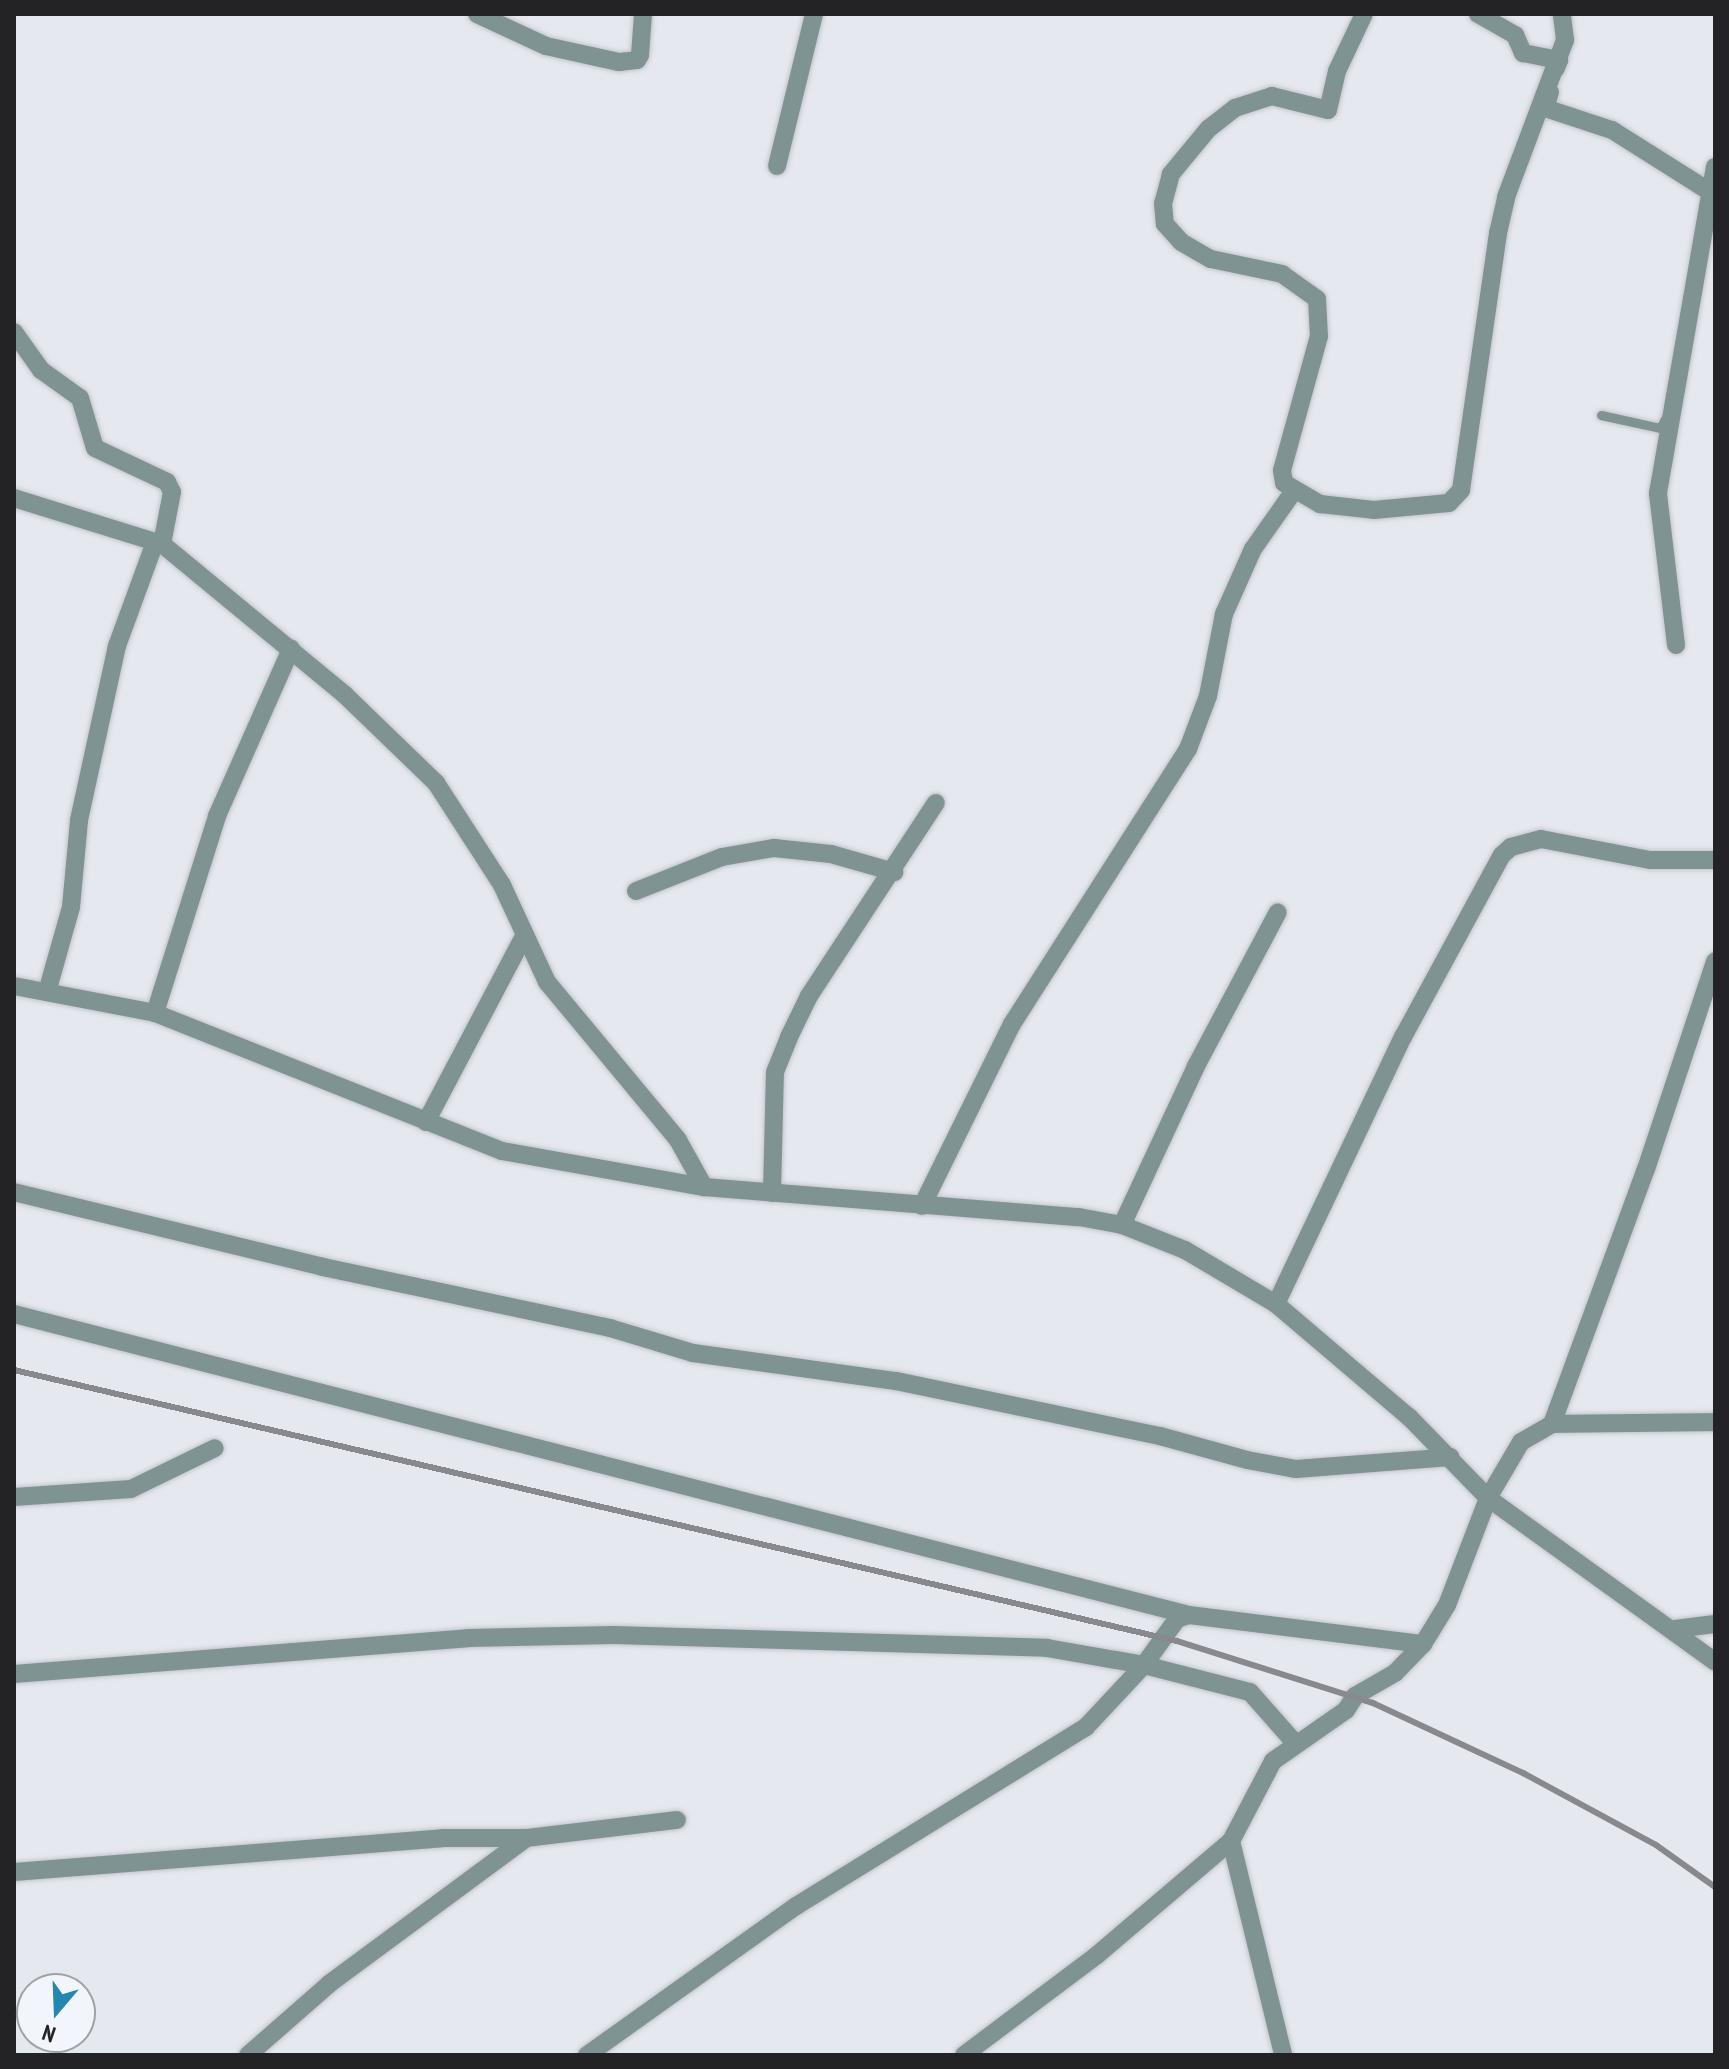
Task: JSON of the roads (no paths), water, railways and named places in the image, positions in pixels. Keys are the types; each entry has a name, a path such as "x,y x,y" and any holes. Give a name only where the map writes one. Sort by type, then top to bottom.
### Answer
{"street":[{"path":"477,14 558,50 619,62 637,60 640,55 643,14"},
{"path":"777,166 814,14"},
{"path":"1364,14 1337,71 1328,110 1272,96 1235,108 1209,128 1171,174 1163,203 1165,224 1181,242 1211,259 1282,274 1317,299 1319,336 1282,470 1293,492 1320,504 1374,510 1457,498 1506,197 1559,60"},
{"path":"1478,14 1515,35 1523,53 1559,60"},
{"path":"1562,14 1565,40 1545,108 1612,130 1709,191"},
{"path":"1676,645 1658,493 1715,167"},
{"path":"14,332 41,370 80,398 95,448 167,482 172,492 158,543 117,646 79,820 71,907 47,992"},
{"path":"922,1206 1012,1024 1188,749 1208,696 1224,614 1253,549 1293,492"},
{"path":"14,498 158,543 291,649 397,741 436,783 476,837 547,982 678,1140 704,1187"},
{"path":"155,1013 217,816 291,649"},
{"path":"772,1193 775,1072 809,996 894,872 936,803"},
{"path":"1276,1304 1403,1037 1502,855 1523,842 1541,839 1650,860 1715,860"},
{"path":"636,891 722,857 774,848 831,854 894,872"},
{"path":"1122,1225 1196,1066 1278,912"},
{"path":"426,1122 523,938"},
{"path":"1552,1424 1646,1169 1715,961"},
{"path":"14,986 155,1013 502,1151 704,1187 1122,1225 1229,1272 1276,1304 1451,1457 1488,1498 1675,1629 1715,1662"},
{"path":"14,1192 323,1267 610,1328 693,1353 896,1381 1160,1436 1259,1463 1296,1469 1451,1457"},
{"path":"14,1314 1189,1615 1423,1644"},
{"path":"964,2055 1097,1955 1231,1841 1273,1761 1346,1710 1355,1696 1395,1673 1423,1644 1447,1605 1488,1498 1521,1442 1552,1424 1715,1422"},
{"path":"14,1497 131,1489 215,1448"},
{"path":"587,2055 796,1906 1086,1727 1144,1665 1177,1619 1189,1615"},
{"path":"1675,1629 1715,1624"},
{"path":"14,1674 468,1638 614,1635 1047,1648 1144,1665 1250,1692 1296,1744"},
{"path":"14,1872 443,1838 526,1838 677,1820"},
{"path":"248,2055 329,1984 526,1838"},
{"path":"1231,1841 1283,2055"}],"lane":[{"path":"1601,415 1660,428 1672,405"}],"railway":[{"path":"14,1370 1177,1641 1373,1703 1523,1773 1656,1845 1715,1887"}]}
